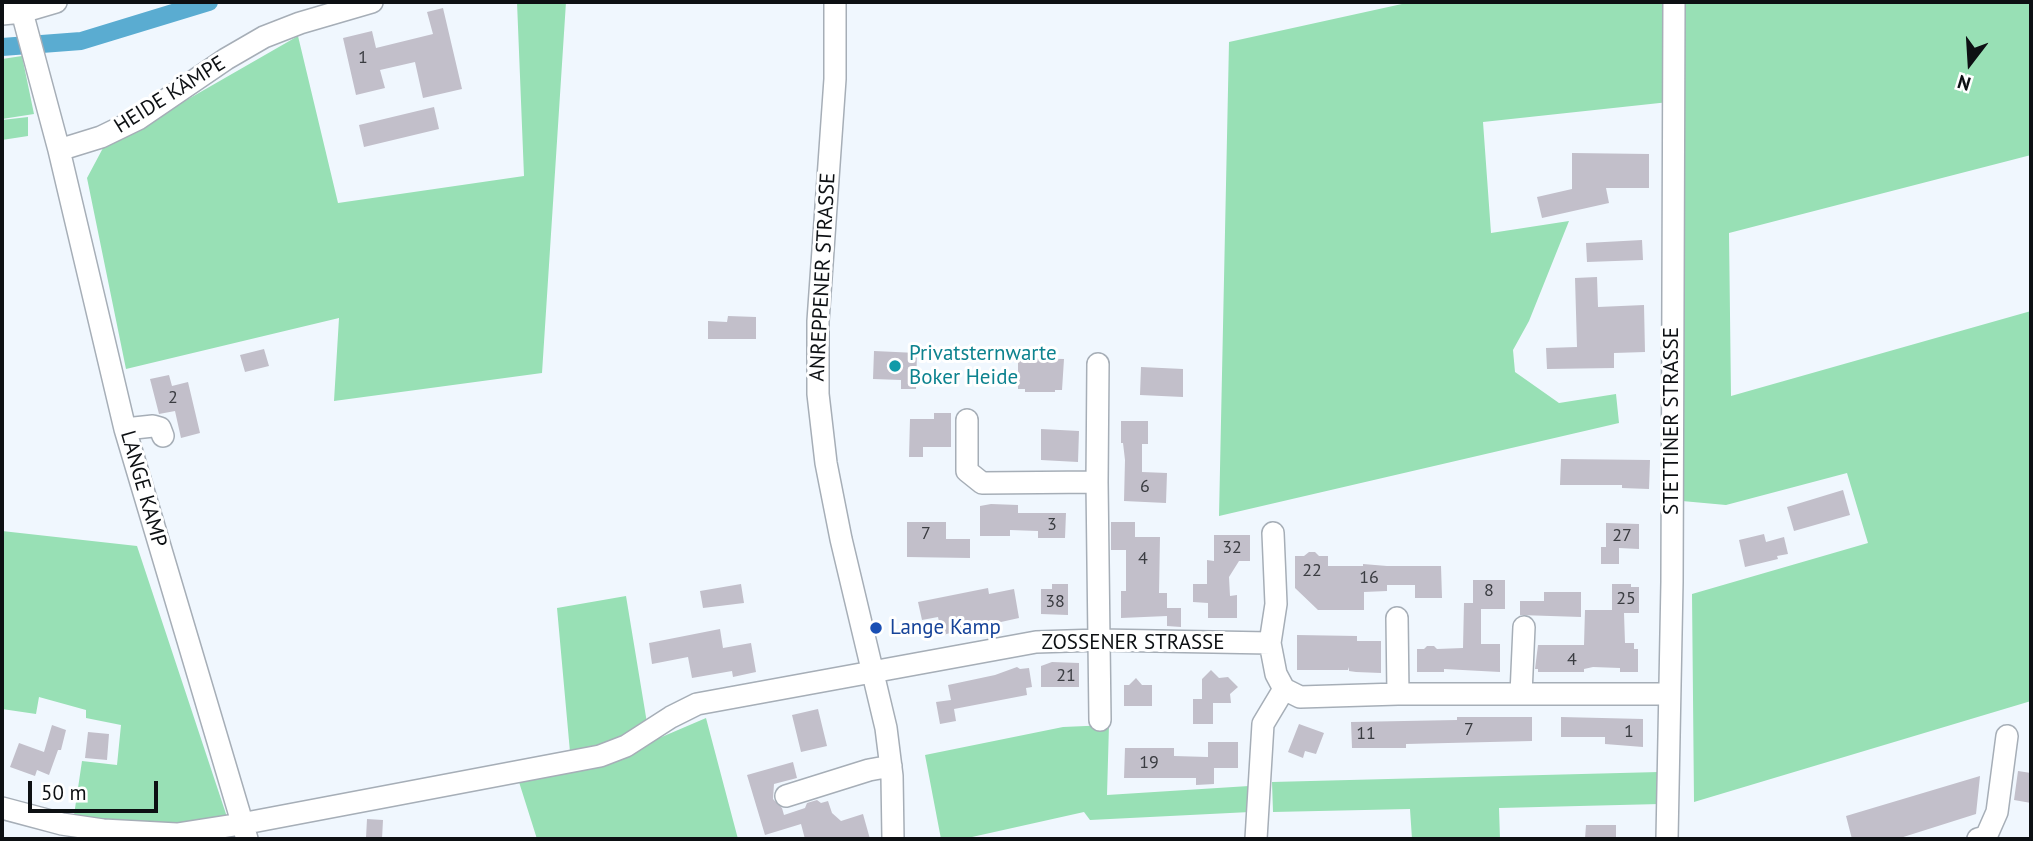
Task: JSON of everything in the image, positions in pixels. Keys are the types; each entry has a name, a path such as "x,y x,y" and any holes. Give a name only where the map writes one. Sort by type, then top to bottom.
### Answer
{"street":[{"path":"56,2 17,17 36,64 59,149"},
{"name":"HEIDE KÄMPE","path":"59,149 100,137 138,119 226,59 264,37 300,23 372,2"},
{"name":"ANREPPENER STRASSE","path":"835,2 835,79 819,308 818,394 826,463 841,539 886,728 891,765 893,839"},
{"name":"STETTINER STRASSE","path":"1667,839 1672,582 1674,2"},
{"name":"LANGE KAMP","path":"59,149 125,429 244,832"},
{"path":"1098,363 1100,720"},
{"path":"967,420 967,471 982,483 1097,482"},
{"path":"125,429 153,426 160,428 163,436"},
{"path":"1273,533 1276,604 1269,643 1276,674 1284,689 1300,698 1398,694 1668,694"},
{"path":"1397,618 1398,694"},
{"path":"1521,694 1524,627"},
{"name":"ZOSSENER STRASSE","path":"873,671 1036,642 1099,640 1269,643"},
{"path":"2,808 62,824 103,830 177,834 244,832 600,756 626,746 671,716 697,704 873,671"},
{"path":"1256,839 1263,724 1284,689"},
{"path":"1983,838 1997,812 2007,736"},
{"path":"786,796 891,765"}],"green space":[{"path":"517,2 566,2 542,373 334,401 339,318 126,369 87,178 103,148 298,36 338,203 524,176"},
{"path":"1411,2 1667,2 1669,102 1483,122 1491,233 1569,221 1529,321 1513,350 1515,372 1559,403 1616,394 1619,423 1219,516 1229,42"},
{"path":"1685,2 2031,2 2031,155 1729,233 1731,396 2031,311 2031,701 1694,802 1692,594 1868,543 1847,473 1726,505 1682,501"},
{"path":"22,56 34,114 2,119 2,59"},
{"path":"28,117 28,136 2,140 2,120"},
{"path":"2,531 137,546 228,820 177,829 73,822 82,761 117,765 121,725 86,718 86,710 39,697 36,714 2,709"},
{"path":"626,596 647,723 599,748 570,752 557,608"},
{"path":"706,718 738,839 537,839 519,782 629,751"},
{"path":"1109,725 1107,795 1249,786 1250,812 1090,820 1084,812 963,839 941,839 925,755 1063,727"},
{"path":"1659,772 1660,804 1499,808 1500,839 1412,839 1410,809 1273,812 1272,782"}],"building":[{"path":"443,8 462,89 423,98 415,62 380,70 385,88 356,95 343,38 372,31 376,48 433,34 427,12"},
{"path":"434,107 439,129 364,147 359,125"},
{"path":"1572,153 1649,154 1649,188 1606,188 1609,203 1542,218 1537,197 1572,189"},
{"path":"1642,240 1643,260 1587,262 1586,243"},
{"path":"1597,277 1598,307 1644,305 1645,352 1614,353 1614,368 1547,369 1546,348 1577,347 1575,278"},
{"path":"728,316 756,317 756,339 708,339 708,321 727,322"},
{"path":"264,349 269,366 245,372 240,355"},
{"name":"Privatsternwarte Boker Heide","path":"874,351 917,353 916,389 901,389 901,380 873,379"},
{"path":"1018,358 1064,359 1062,390 1025,392 1025,389 1018,389"},
{"path":"1141,367 1183,369 1183,397 1140,395"},
{"path":"169,375 172,386 188,382 200,433 181,438 175,411 159,414 150,379"},
{"path":"934,413 951,413 951,447 923,447 923,457 909,457 910,419 934,419"},
{"path":"1121,421 1148,421 1148,444 1142,444 1142,472 1167,473 1166,503 1124,501 1125,460 1121,443"},
{"path":"1041,429 1079,431 1078,462 1041,460"},
{"path":"1561,459 1650,460 1649,489 1622,488 1622,485 1560,485"},
{"path":"1843,490 1850,515 1794,531 1787,507"},
{"path":"1018,505 1018,513 1066,513 1065,538 1038,538 1038,531 1010,530 1010,536 980,536 980,506"},
{"path":"907,522 946,522 946,539 970,539 970,558 907,557"},
{"path":"1111,522 1135,522 1135,537 1160,537 1159,593 1167,593 1167,608 1181,608 1181,627 1167,626 1167,616 1121,618 1121,591 1126,591 1126,550 1111,550"},
{"path":"1606,523 1639,524 1639,549 1619,548 1619,564 1601,564 1601,547 1606,547"},
{"path":"1764,534 1766,542 1784,537 1788,554 1745,567 1739,540"},
{"path":"1214,535 1250,535 1250,561 1239,561 1229,577 1230,596 1237,595 1237,618 1208,618 1208,603 1193,602 1193,584 1207,584 1207,560 1214,561"},
{"path":"1309,552 1328,556 1328,566 1441,566 1442,598 1415,598 1415,585 1387,585 1387,591 1364,592 1364,610 1318,610 1295,588 1295,556 1304,556"},
{"path":"1473,580 1505,580 1505,609 1481,609 1481,644 1500,644 1500,672 1444,669 1444,672 1417,672 1417,649 1427,646 1437,649 1463,648 1464,603 1473,603"},
{"path":"741,584 744,603 703,608 700,591"},
{"path":"1052,584 1068,584 1068,615 1041,614 1041,589 1052,589"},
{"path":"1612,584 1639,587 1639,613 1624,613 1625,643 1634,643 1634,649 1638,649 1638,672 1593,667 1584,669 1584,672 1538,672 1538,669 1535,669 1538,645 1584,645 1585,610 1612,610"},
{"path":"988,588 989,594 1014,589 1019,618 942,635 938,617 922,620 918,602"},
{"path":"1544,592 1581,592 1581,617 1520,615 1520,601 1544,601"},
{"path":"720,629 723,648 751,643 756,672 733,677 732,671 692,678 688,657 652,664 649,643"},
{"path":"1297,635 1357,636 1357,641 1381,641 1381,673 1349,671 1349,667 1348,670 1297,670"},
{"path":"1052,662 1079,663 1079,687 1041,687 1041,666"},
{"path":"1017,667 1029,668 1032,687 1026,688 1027,695 954,709 956,721 940,724 936,702 951,700 948,685 995,675"},
{"path":"1211,670 1219,678 1228,677 1238,687 1230,694 1231,703 1213,703 1213,724 1193,724 1193,699 1202,699 1202,679"},
{"path":"1136,678 1142,685 1152,685 1152,706 1124,706 1124,685 1129,685"},
{"path":"818,709 827,746 801,752 792,715"},
{"path":"1457,717 1532,717 1532,741 1352,748 1351,722 1457,720"},
{"path":"1561,717 1643,719 1643,747 1605,744 1605,737 1561,737"},
{"path":"1299,724 1324,733 1316,754 1305,751 1303,758 1288,752"},
{"path":"52,725 66,730 61,750 58,750 49,775 37,770 35,776 10,767 19,743 44,752"},
{"path":"88,732 109,734 107,760 85,758"},
{"path":"1208,742 1238,742 1238,768 1214,768 1214,784 1196,785 1196,778 1124,778 1125,748 1174,748 1174,756 1208,757"},
{"path":"793,762 797,778 774,784 773,799 782,808 784,815 805,808 807,803 828,801 832,813 841,821 863,814 870,839 805,839 801,824 765,835 747,775"},
{"path":"2018,771 2031,773 2031,803 2014,800"},
{"path":"1980,776 1976,814 1897,839 1852,839 1846,816"},
{"path":"367,819 383,820 382,839 366,838"},
{"path":"1586,825 1616,825 1616,839 1585,839"}],"waterway":[{"path":"2,47 81,41 209,2"}],"place":[{"name":"Privatsternwarte Boker Heide","path":"895,366"},
{"name":"Lange Kamp","path":"876,628"}]}
